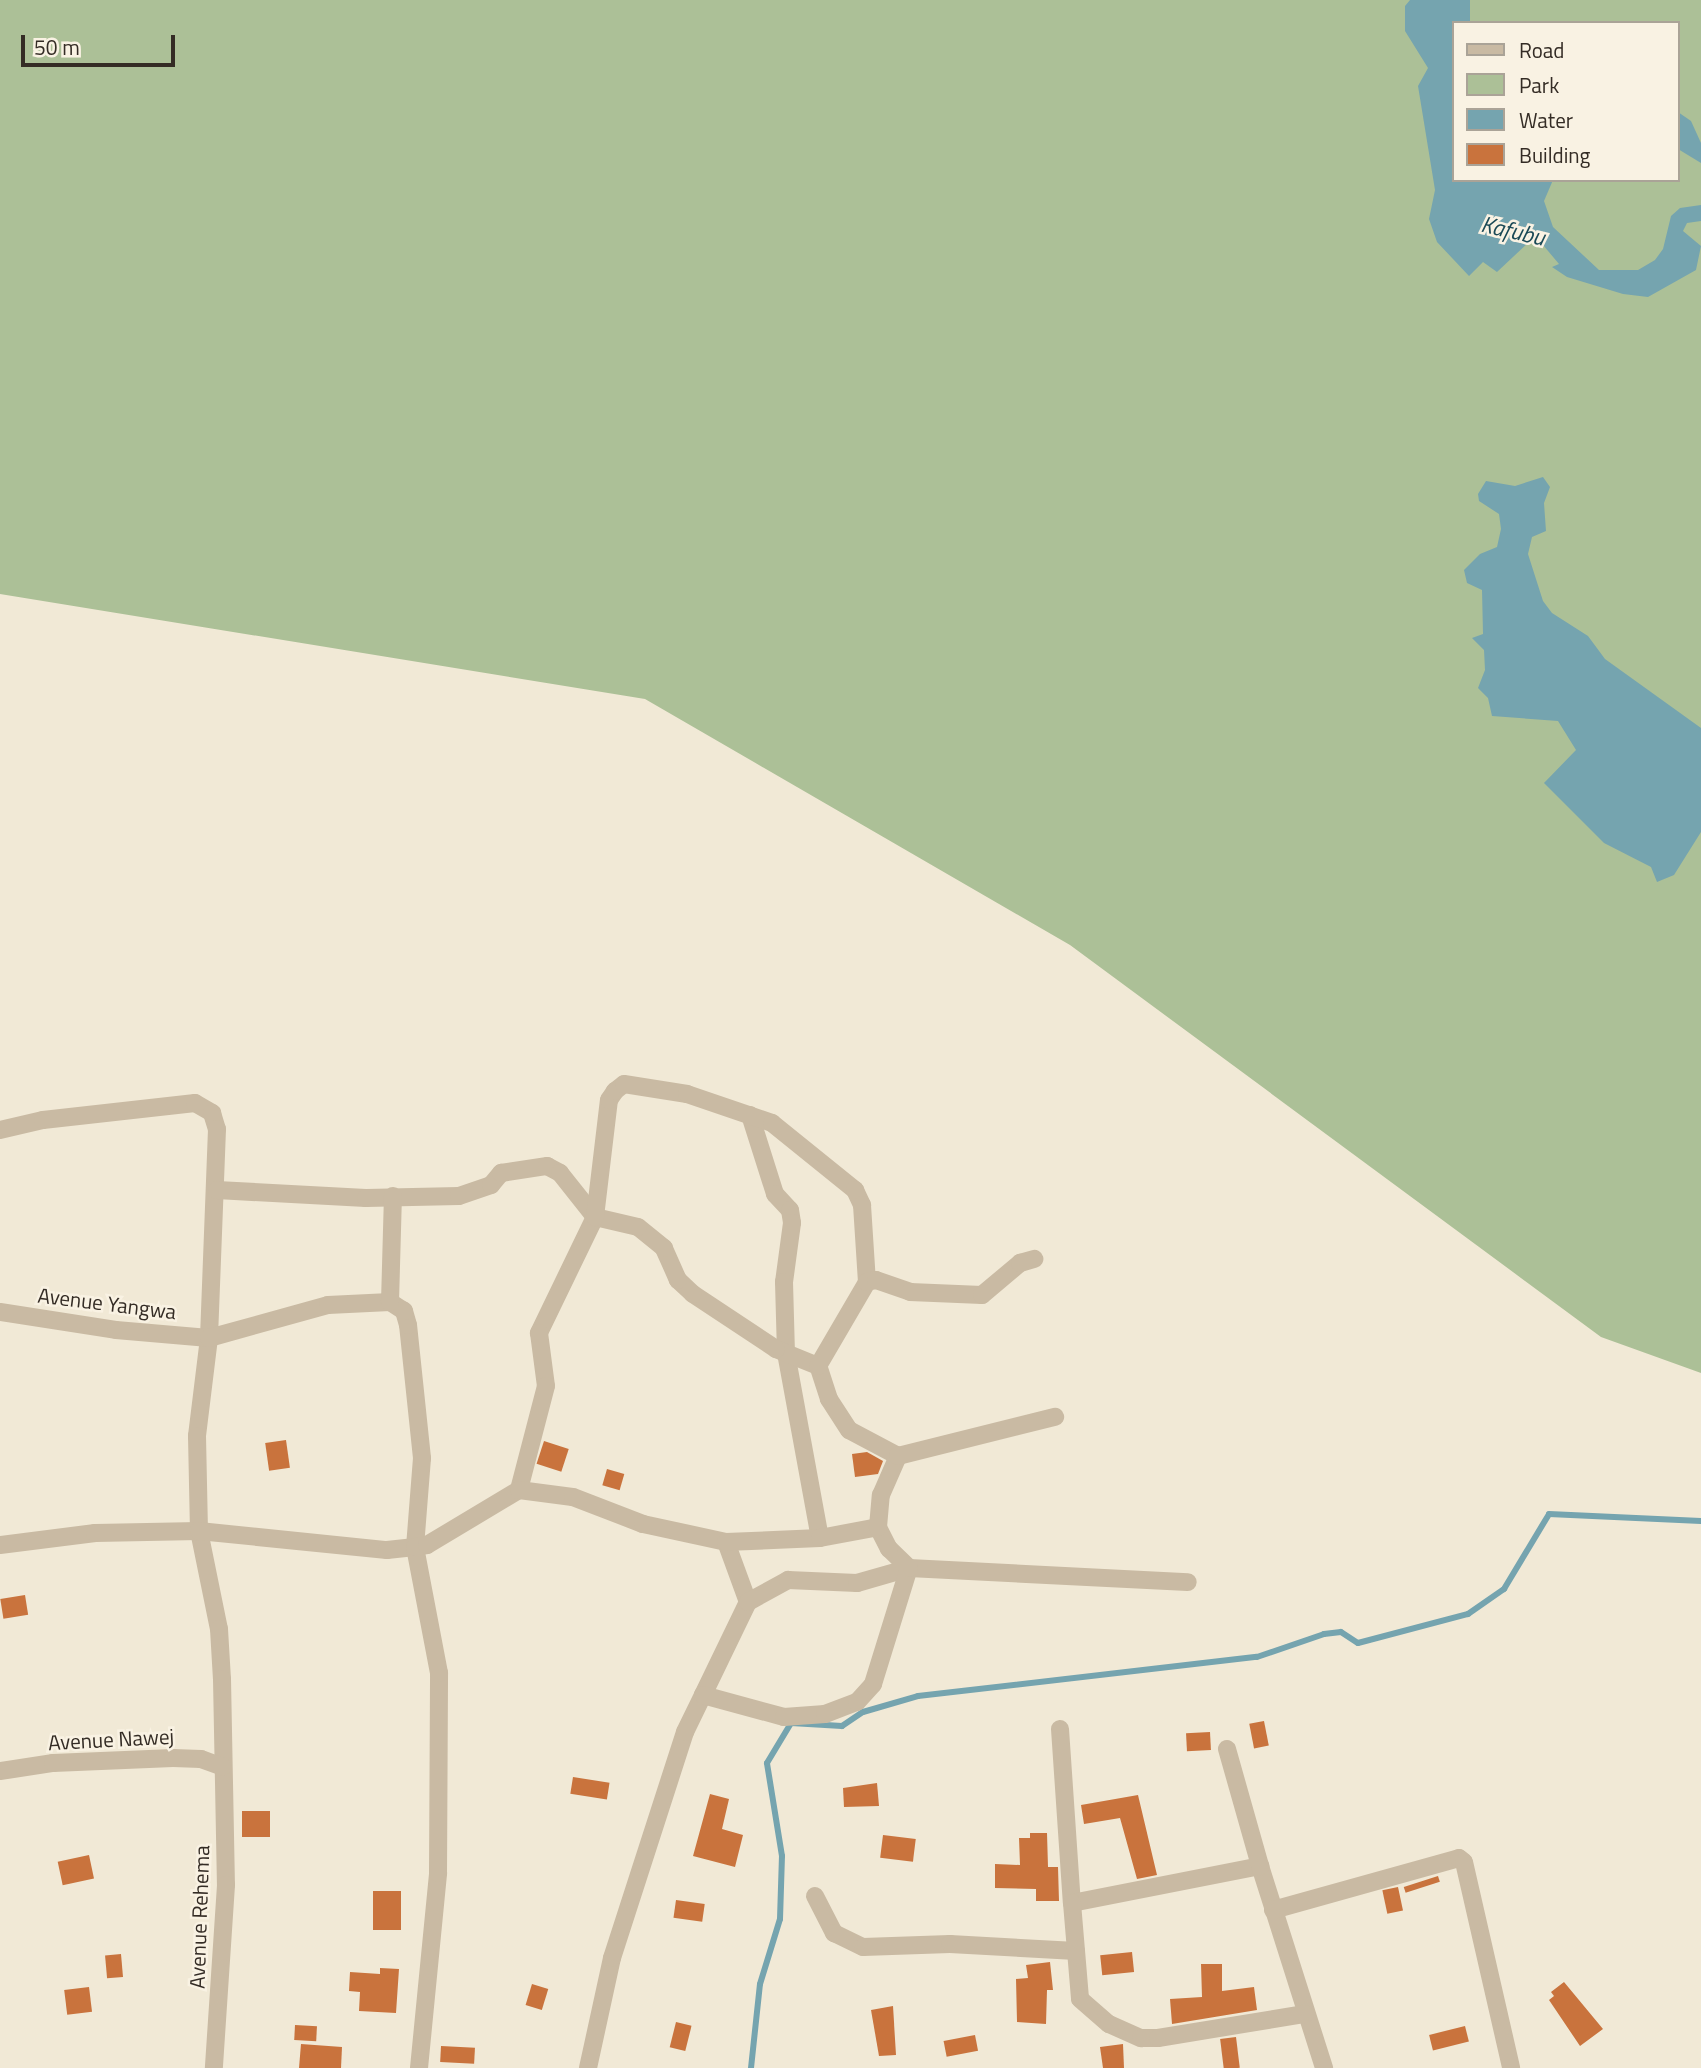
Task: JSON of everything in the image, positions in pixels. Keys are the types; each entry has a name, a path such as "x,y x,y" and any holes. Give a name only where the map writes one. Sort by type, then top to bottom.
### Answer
{"street":[{"path":"519,1490 546,1386 539,1333 595,1217 609,1101 624,1084 687,1094 772,1123 855,1190 862,1205 867,1282 818,1366 829,1399 849,1430 898,1456 1055,1417"},
{"name":"Avenue Rehema","path":"0,1130 43,1120 195,1103 212,1113 217,1129 217,1190 209,1338 197,1436 199,1531 219,1629 223,1767 226,1885 214,2068"},
{"path":"750,1115 775,1194 790,1210 792,1223 784,1282 786,1353 820,1538"},
{"path":"217,1190 459,1196 491,1185 501,1173 547,1166 560,1173 595,1217 638,1227 651,1236 664,1248 678,1280 693,1294 786,1353 818,1366"},
{"path":"390,1302 393,1196"},
{"path":"867,1282 876,1280 910,1292 982,1295 1020,1263 1034,1259"},
{"path":"209,1338 328,1306 390,1302 404,1311 408,1325 422,1458 415,1547 439,1673 438,1873 419,2068"},
{"name":"Avenue Yangwa","path":"0,1312 117,1330 209,1338"},
{"path":"898,1456 881,1495 878,1527 889,1549 909,1567"},
{"path":"0,1545 95,1533 199,1531 387,1550 415,1547 519,1490 573,1497 643,1524 726,1542 820,1538 878,1527"},
{"path":"726,1542 748,1602"},
{"path":"703,1695 784,1717 825,1714 857,1702 873,1684 909,1567"},
{"path":"588,2068 612,1958 685,1732 748,1602 788,1580 857,1583 909,1567 1188,1582"},
{"path":"1060,1729 1080,1999 1109,2024 1141,2038 1305,2014"},
{"path":"1227,1749 1273,1910 1324,2068"},
{"name":"Avenue Nawej","path":"0,1771 53,1763 173,1758 223,1767"},
{"path":"1273,1910 1459,1858 1464,1863 1511,2068"},
{"path":"1072,1903 1260,1866"},
{"path":"815,1896 834,1933 863,1947 950,1944 1076,1951"}],"green space":[{"path":"0,0 1701,0 1701,1373 1601,1337 1070,945 645,699 0,594"}],"water":[{"name":"Kafubu","path":"1410,0 1470,0 1470,21 1452,21 1452,182 1552,182 1544,201 1553,227 1599,270 1638,270 1655,260 1663,249 1671,216 1680,208 1701,205 1701,221 1687,223 1683,231 1701,246 1696,270 1648,297 1623,294 1567,277 1552,267 1559,264 1543,245 1530,241 1497,272 1483,262 1469,276 1437,242 1429,219 1435,190 1418,86 1428,68 1405,31 1405,6"},
{"path":"1680,113 1691,121 1701,143 1701,163 1680,150"},
{"path":"1543,477 1550,487 1544,503 1546,531 1532,537 1528,554 1543,601 1552,613 1588,636 1605,659 1701,728 1701,832 1674,875 1657,882 1651,867 1604,843 1544,783 1576,750 1558,721 1492,716 1488,698 1478,688 1485,670 1484,650 1472,638 1483,634 1482,590 1467,583 1464,570 1480,554 1497,547 1501,529 1499,514 1479,501 1478,494 1486,481 1515,486"}],"building":[{"path":"286,1440 290,1468 269,1471 265,1443"},
{"path":"544,1441 569,1449 561,1472 537,1464"},
{"path":"867,1452 883,1461 878,1474 855,1477 852,1454"},
{"path":"607,1469 624,1474 620,1490 602,1485"},
{"path":"25,1595 28,1615 3,1619 0,1599"},
{"path":"1264,1721 1269,1746 1254,1748 1249,1724"},
{"path":"1210,1732 1211,1750 1187,1751 1186,1733"},
{"path":"573,1777 610,1783 607,1800 570,1794"},
{"path":"877,1783 879,1806 844,1807 843,1788"},
{"path":"710,1794 729,1799 722,1829 743,1835 735,1867 693,1856"},
{"path":"1138,1795 1157,1875 1137,1879 1120,1818 1084,1824 1081,1805"},
{"path":"242,1811 270,1811 270,1837 242,1837"},
{"path":"1030,1833 1047,1833 1048,1867 1058,1867 1059,1901 1036,1901 1036,1889 995,1888 995,1864 1020,1865 1019,1838 1030,1838"},
{"path":"883,1835 916,1839 913,1862 880,1858"},
{"path":"89,1855 94,1878 63,1885 58,1862"},
{"path":"1438,1876 1440,1882 1406,1893 1404,1887"},
{"path":"1398,1887 1403,1910 1387,1914 1382,1890"},
{"path":"373,1891 401,1891 401,1930 373,1930"},
{"path":"676,1900 705,1904 702,1922 673,1918"},
{"path":"1132,1952 1134,1972 1102,1975 1100,1955"},
{"path":"121,1954 123,1977 107,1978 105,1955"},
{"path":"1050,1962 1053,1990 1047,1990 1046,2024 1017,2022 1016,1979 1028,1978 1026,1965"},
{"path":"1201,1964 1222,1964 1222,1991 1254,1987 1257,2010 1172,2024 1170,1999 1202,1997"},
{"path":"380,1968 399,1969 396,2013 359,2011 360,1992 349,1991 350,1972 380,1974"},
{"path":"1564,1982 1603,2029 1580,2046 1549,2000 1554,1996 1551,1992"},
{"path":"532,1984 548,1989 542,2010 526,2005"},
{"path":"89,1987 92,2012 67,2015 64,1990"},
{"path":"893,2006 896,2055 879,2056 871,2010"},
{"path":"676,2022 692,2026 685,2051 670,2047"},
{"path":"295,2025 317,2026 316,2041 294,2040"},
{"path":"1465,2026 1469,2042 1433,2050 1429,2035"},
{"path":"975,2035 978,2051 947,2057 944,2041"},
{"path":"1236,2037 1240,2068 1224,2068 1220,2039"},
{"path":"301,2044 342,2047 341,2068 299,2068"},
{"path":"1123,2044 1124,2068 1103,2068 1100,2047"},
{"path":"441,2046 475,2048 474,2064 440,2062"}],"waterway":[{"path":"751,2068 760,1984 780,1919 782,1856 767,1763 791,1723 842,1726 863,1712 918,1696 1257,1657 1324,1634 1341,1632 1358,1643 1468,1614 1504,1589 1549,1514 1701,1521"}]}
